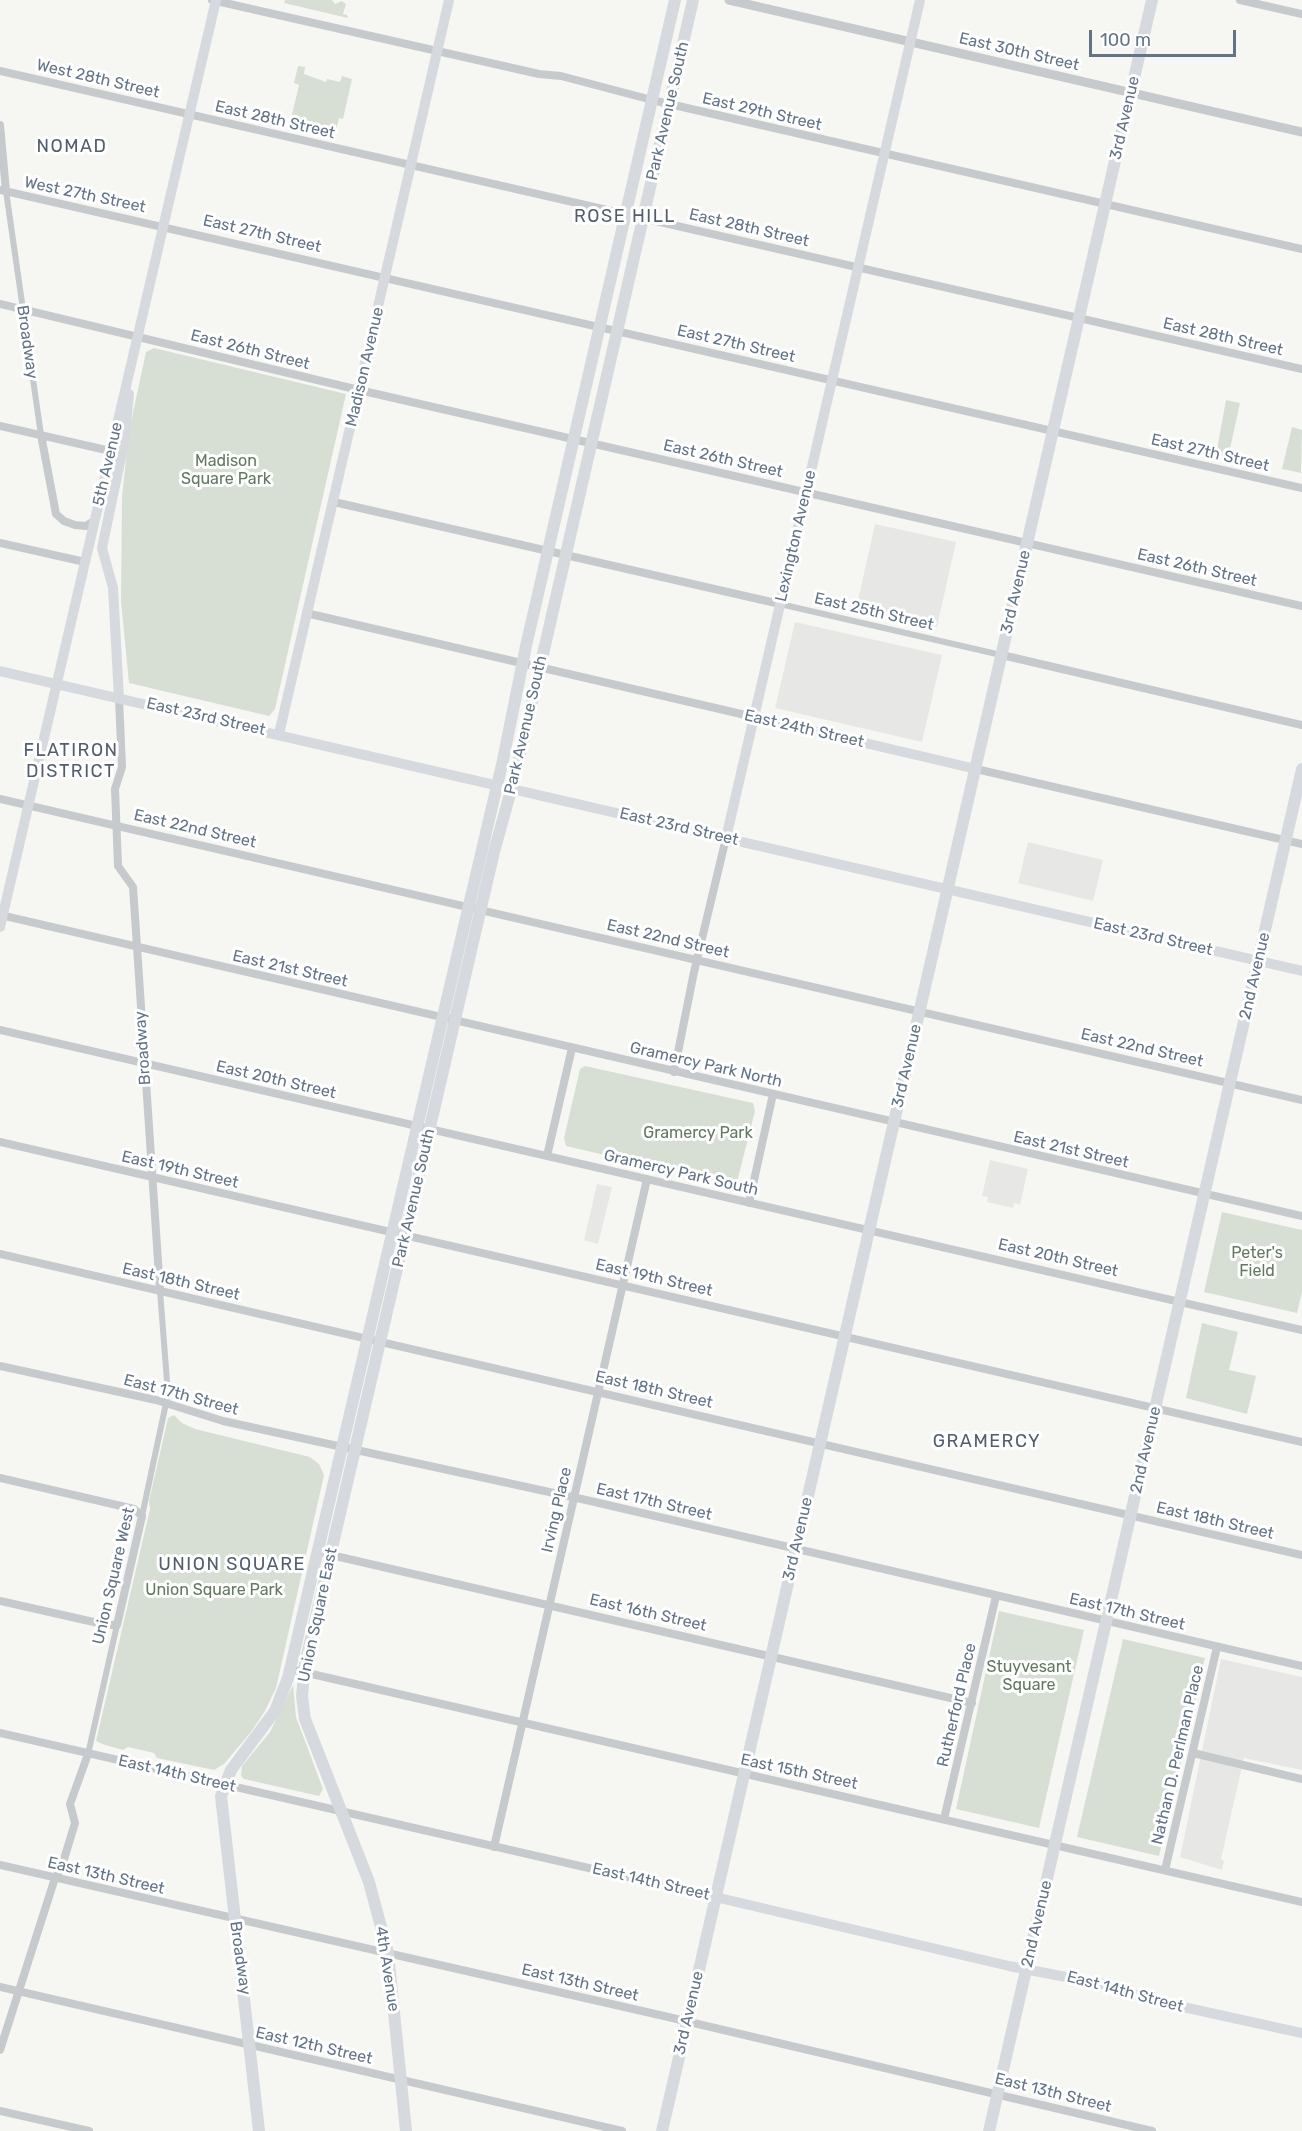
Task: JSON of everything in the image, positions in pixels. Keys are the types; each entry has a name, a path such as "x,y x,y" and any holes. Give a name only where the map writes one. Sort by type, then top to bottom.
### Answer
{"main road":[{"name":"5th Avenue","path":"0,927 164,226 214,0"},
{"name":"Madison Avenue","path":"279,734 449,0"},
{"name":"Park Avenue South","path":"350,1449 475,908 497,785 548,551 675,0"},
{"name":"Park Avenue South","path":"475,908 512,788 693,0"},
{"name":"Lexington Avenue","path":"726,838 920,0"},
{"name":"3rd Avenue","path":"662,2131 1152,0"},
{"path":"119,698 116,608 112,582 102,548 128,416 130,370"},
{"name":"East 23rd Street","path":"0,671 1302,971"},
{"name":"East 24th Street","path":"754,717 976,769"},
{"name":"2nd Avenue","path":"989,2131 1302,769"},
{"name":"Union Square East","path":"224,1785 231,1770 275,1711 290,1669 324,1553 350,1449"},
{"name":"Union Square East","path":"324,1553 302,1696 305,1719 342,1813"},
{"name":"Broadway","path":"224,1785 221,1805 260,2131"},
{"name":"4th Avenue","path":"342,1813 369,1882 388,1953 406,2131"},
{"name":"East 14th Street","path":"716,1897 1027,1969 1102,1984 1167,2004 1302,2033"}],"street":[{"name":"East 29th Street","path":"214,0 539,74 566,77 669,104 1302,249"},
{"name":"East 30th Street","path":"729,0 1302,132"},
{"path":"1240,0 1302,14"},
{"name":"West 28th Street","path":"0,71 189,115"},
{"name":"East 28th Street","path":"189,115 1302,369"},
{"name":"Broadway","path":"0,125 3,191 41,435 56,514 64,521 75,525 86,526 94,521"},
{"name":"West 27th Street","path":"3,191 164,226"},
{"name":"East 27th Street","path":"164,226 1302,488"},
{"name":"East 26th Street","path":"0,304 359,390 1302,606"},
{"path":"0,426 122,454"},
{"name":"East 25th Street","path":"334,502 1302,724"},
{"path":"0,543 84,562"},
{"name":"East 24th Street","path":"306,614 754,717"},
{"name":"Broadway","path":"119,698 122,767 115,789 120,871 133,887 167,1404"},
{"name":"East 24th Street","path":"976,769 1302,844"},
{"name":"East 22nd Street","path":"0,799 1302,1100"},
{"name":"Lexington Avenue","path":"674,1072 726,838"},
{"name":"East 21st Street","path":"1,916 572,1048"},
{"name":"East 20th Street","path":"0,1030 547,1156"},
{"path":"547,1156 572,1048"},
{"name":"Gramercy Park North","path":"572,1048 834,1108"},
{"path":"749,1203 773,1094"},
{"name":"East 21st Street","path":"834,1108 1302,1216"},
{"name":"East 19th Street","path":"0,1142 1302,1442"},
{"name":"Gramercy Park South","path":"547,1156 808,1216"},
{"name":"Irving Place","path":"494,1847 647,1179"},
{"name":"East 20th Street","path":"808,1216 1302,1330"},
{"name":"East 18th Street","path":"0,1254 1302,1555"},
{"name":"East 17th Street","path":"0,1366 167,1404 223,1421 574,1498 1302,1666"},
{"name":"Union Square West","path":"88,1754 167,1404"},
{"path":"0,1478 134,1509 142,1516"},
{"name":"East 16th Street","path":"324,1553 972,1703"},
{"name":"Rutherford Place","path":"944,1819 996,1596"},
{"path":"0,1601 107,1625 117,1624"},
{"name":"Nathan D. Perlman Place","path":"1165,1870 1217,1647"},
{"name":"East 15th Street","path":"290,1669 1302,1902"},
{"name":"East 14th Street","path":"0,1733 716,1897"},
{"path":"0,2050 75,1823 70,1804 88,1754"},
{"path":"1193,1754 1302,1779"},
{"name":"East 13th Street","path":"0,1865 687,2021 1152,2131"},
{"name":"East 12th Street","path":"0,1987 622,2131"},
{"path":"0,2111 89,2131"}],"shaded area":[{"path":"875,524 956,542 937,627 856,609"},
{"path":"795,622 942,655 922,742 775,708"},
{"path":"1028,842 1103,860 1093,901 1018,883"},
{"path":"990,1160 1028,1169 1020,1205 1014,1203 1013,1208 987,1202 988,1197 982,1196"},
{"path":"597,1184 612,1187 598,1244 584,1240"},
{"path":"1221,1659 1302,1677 1302,1770 1244,1758 1221,1859 1224,1861 1222,1870 1180,1857"}],"green space":[{"path":"285,0 332,0 335,4 342,1 346,4 343,14 348,18 284,3"},
{"path":"298,66 305,67 304,74 326,82 327,79 340,82 342,76 352,79 343,119 339,118 335,134 290,123 299,85 294,83"},
{"name":"Madison Square Park","path":"154,348 346,394 275,709 269,716 129,683 121,601 122,497 129,431 146,352"},
{"path":"1226,400 1240,403 1228,458 1216,455"},
{"path":"1292,427 1302,430 1301,473 1282,469"},
{"name":"Gramercy Park","path":"585,1066 753,1103 755,1111 737,1182 729,1184 566,1146 564,1138 580,1069"},
{"name":"Peter's Field","path":"1222,1212 1302,1230 1302,1292 1297,1313 1204,1292"},
{"path":"1202,1323 1238,1332 1229,1370 1256,1376 1247,1414 1186,1398"},
{"name":"Union Square Park","path":"174,1415 182,1423 195,1429 310,1457 319,1464 324,1475 276,1688 251,1732 224,1764 214,1770 157,1758 154,1753 128,1747 123,1750 96,1741 150,1509 149,1501 168,1418"},
{"name":"Stuyvesant Square","path":"999,1611 1084,1630 1039,1828 956,1809"},
{"name":"Stuyvesant Square","path":"1123,1639 1205,1658 1159,1856 1077,1837"},
{"path":"293,1685 296,1717 323,1789 319,1796 244,1779 241,1776 242,1766 270,1732"}],"district":[{"name":"NOMAD","path":"72,147"},
{"name":"ROSE HILL","path":"625,217"},
{"name":"FLATIRON DISTRICT","path":"71,762"},
{"name":"GRAMERCY","path":"987,1442"},
{"name":"UNION SQUARE","path":"232,1565"}]}
